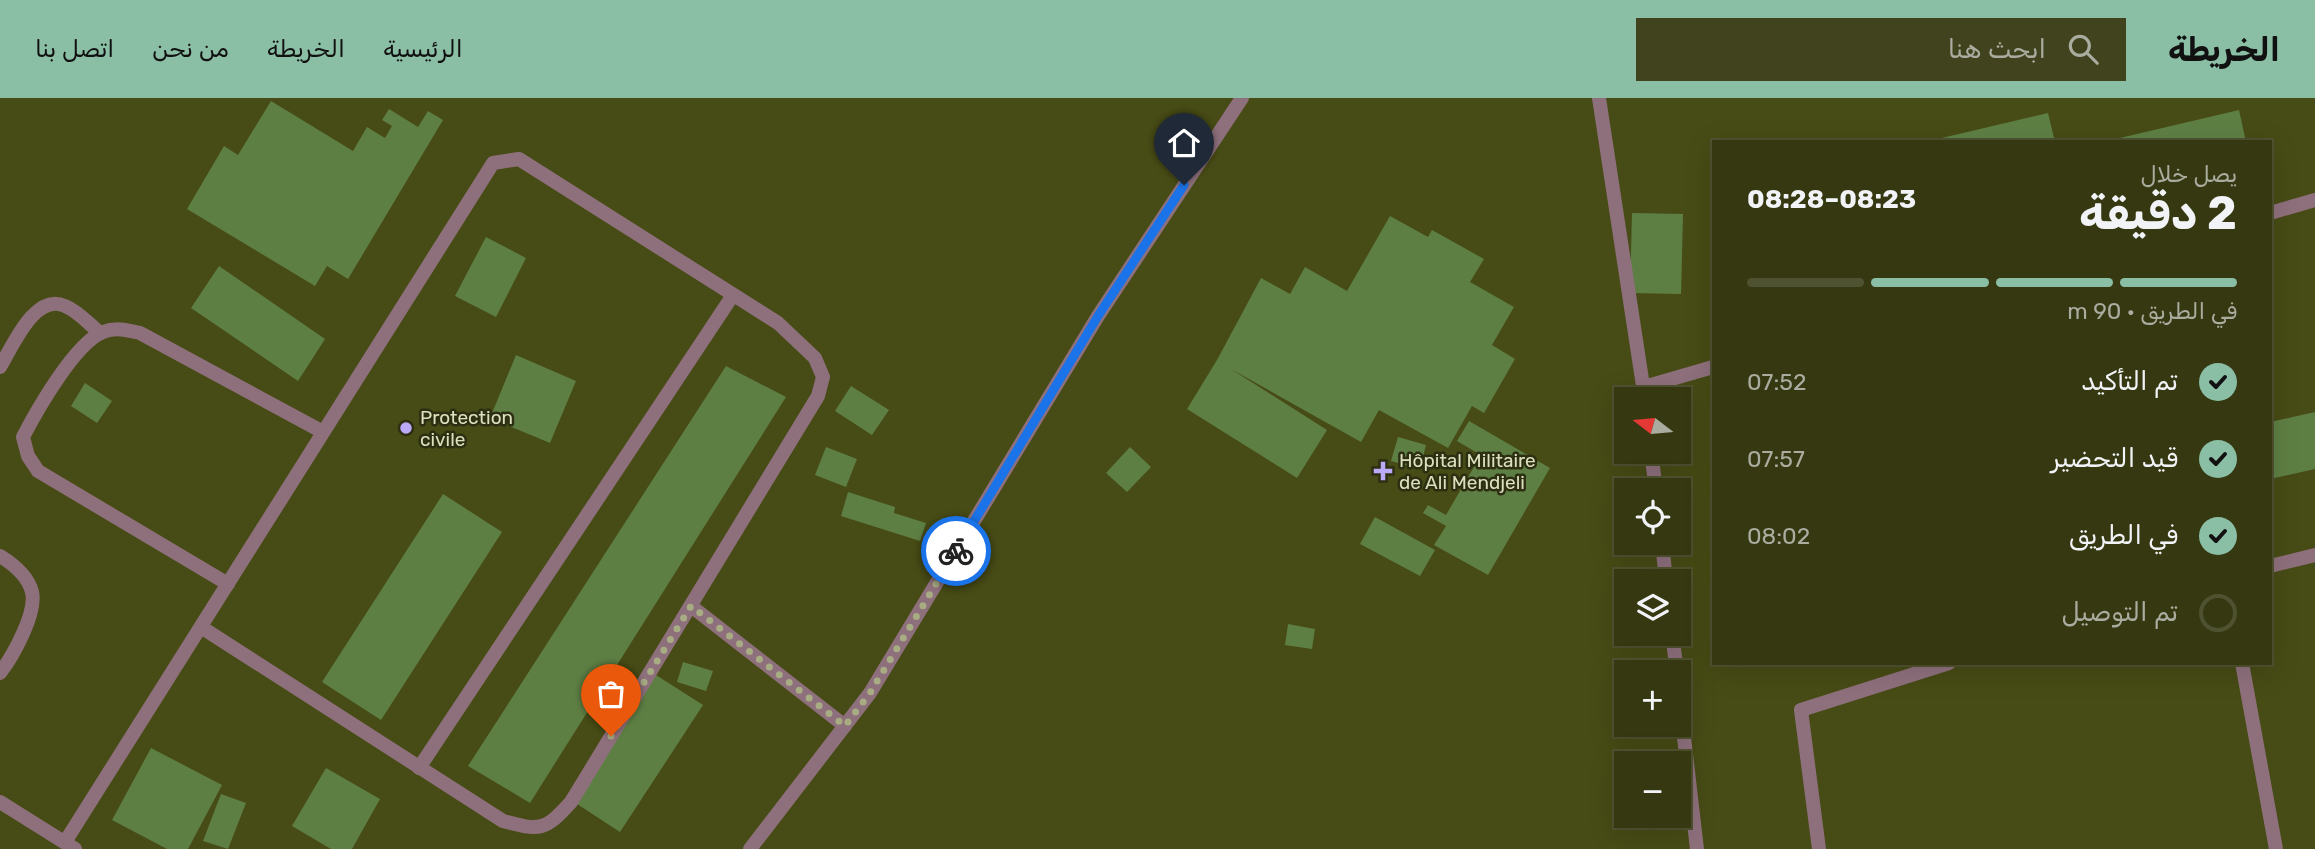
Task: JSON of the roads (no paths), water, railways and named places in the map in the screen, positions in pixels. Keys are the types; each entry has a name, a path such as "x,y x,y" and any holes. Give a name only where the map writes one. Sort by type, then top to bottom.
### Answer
{"lane":[{"path":"750,849 870,693 1098,316 1242,98"},
{"path":"1599,98 1643,387"},
{"path":"0,802 70,846 201,627 493,163 519,159 778,323 815,358 823,377 818,396 691,606 571,802 553,822 529,828 503,821 201,627"},
{"path":"2272,212 2315,200"},
{"path":"419,768 733,295"},
{"path":"0,367 36,309 48,303 65,306 100,333"},
{"path":"228,584 38,471 28,456 23,437 38,406 85,343 100,333 118,328 140,333 323,432"},
{"path":"1660,387 1712,367"},
{"path":"2272,566 2315,555"},
{"path":"0,556 16,566 32,592 30,618 0,673"},
{"path":"691,606 845,726"},
{"path":"1819,849 1801,710 1943,665"},
{"path":"2242,665 2276,849"},
{"path":"1684,737 1697,849"}],"place":[{"name":"Protection civile","path":"406,428"},
{"name":"Hôpital Militaire de Ali Mendjeli","path":"1383,471"}]}
